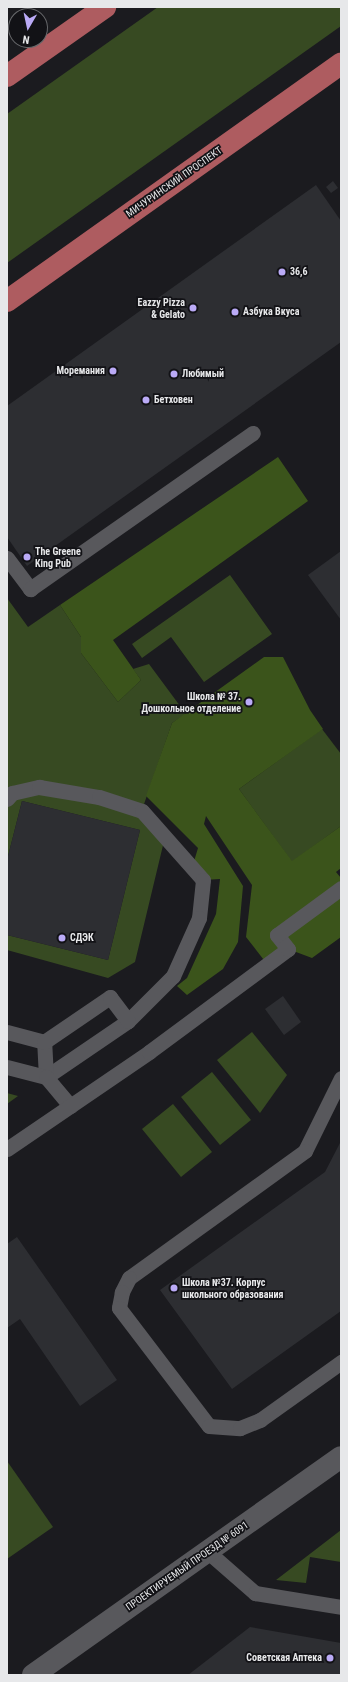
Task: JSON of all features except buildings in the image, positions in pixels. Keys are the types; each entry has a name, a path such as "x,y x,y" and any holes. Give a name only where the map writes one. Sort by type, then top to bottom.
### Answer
{"main road":[{"path":"7,76 105,7"},
{"name":"МИЧУРИНСКИЙ ПРОСПЕКТ","path":"7,301 341,64"}],"street":[{"name":"ПРОЕКТИРУЕМЫЙ ПРОЕЗД № 6091","path":"33,1675 341,1457"}],"lane":[{"path":"7,558 30,589 253,433"},
{"path":"7,799 12,793 39,787 99,796 142,811 202,880 199,918 173,976 128,1021 46,1077"},
{"path":"7,1149 70,1106 288,949 277,935 341,888"},
{"path":"7,1032 44,1042 110,997 128,1021"},
{"path":"44,1042 46,1077"},
{"path":"7,1067 46,1077 70,1106"},
{"path":"341,1078 305,1151 134,1274 122,1292 120,1308 209,1426 240,1428 260,1420 341,1362"},
{"path":"208,1551 255,1593 341,1607"}],"green space":[{"path":"158,7 341,7 341,26 7,263 7,114"},
{"path":"278,457 308,501 113,640 141,680 118,702 81,653 81,637 60,605"},
{"path":"230,575 272,634 204,682 171,637 142,658 132,644"},
{"path":"7,598 28,627 60,605 81,637 81,653 118,702 141,680 133,669 149,664 186,714 172,723 142,810 165,837 135,962 108,978 7,950 7,935 108,960 140,830 22,801 7,860"},
{"path":"264,657 283,657 310,710 323,729 239,789 292,861 341,826 341,868 336,872 341,878 341,937 312,958 288,949 267,964 246,937 252,885 206,816 204,824 243,886 238,942 223,969 187,995 177,986 187,978 216,914 220,879 203,880 192,868 198,848 146,796 172,723"},
{"path":"322,729 341,754 341,826 292,862 239,789"},
{"path":"252,1032 287,1075 260,1113 217,1060"},
{"path":"212,1072 251,1120 220,1145 181,1097"},
{"path":"7,1093 18,1096 7,1104"},
{"path":"173,1104 212,1152 181,1177 142,1129"},
{"path":"7,1461 53,1527 7,1559"},
{"path":"341,1530 341,1562 310,1557 306,1583 276,1580"}],"place":[{"name":"36,6","path":"282,272"},
{"name":"Eazzy Pizza & Gelato","path":"193,308"},
{"name":"Азбука Вкуса","path":"235,312"},
{"name":"Моремания","path":"113,371"},
{"name":"Любимый","path":"174,374"},
{"name":"Бетховен","path":"146,400"},
{"name":"The Greene King Pub","path":"27,557"},
{"name":"Школа № 37. Дошкольное отделение","path":"249,702"},
{"name":"СДЭК","path":"62,938"},
{"name":"Школа №37. Корпус школьного образования","path":"174,1288"},
{"name":"Советская Аптека","path":"330,1658"}]}
